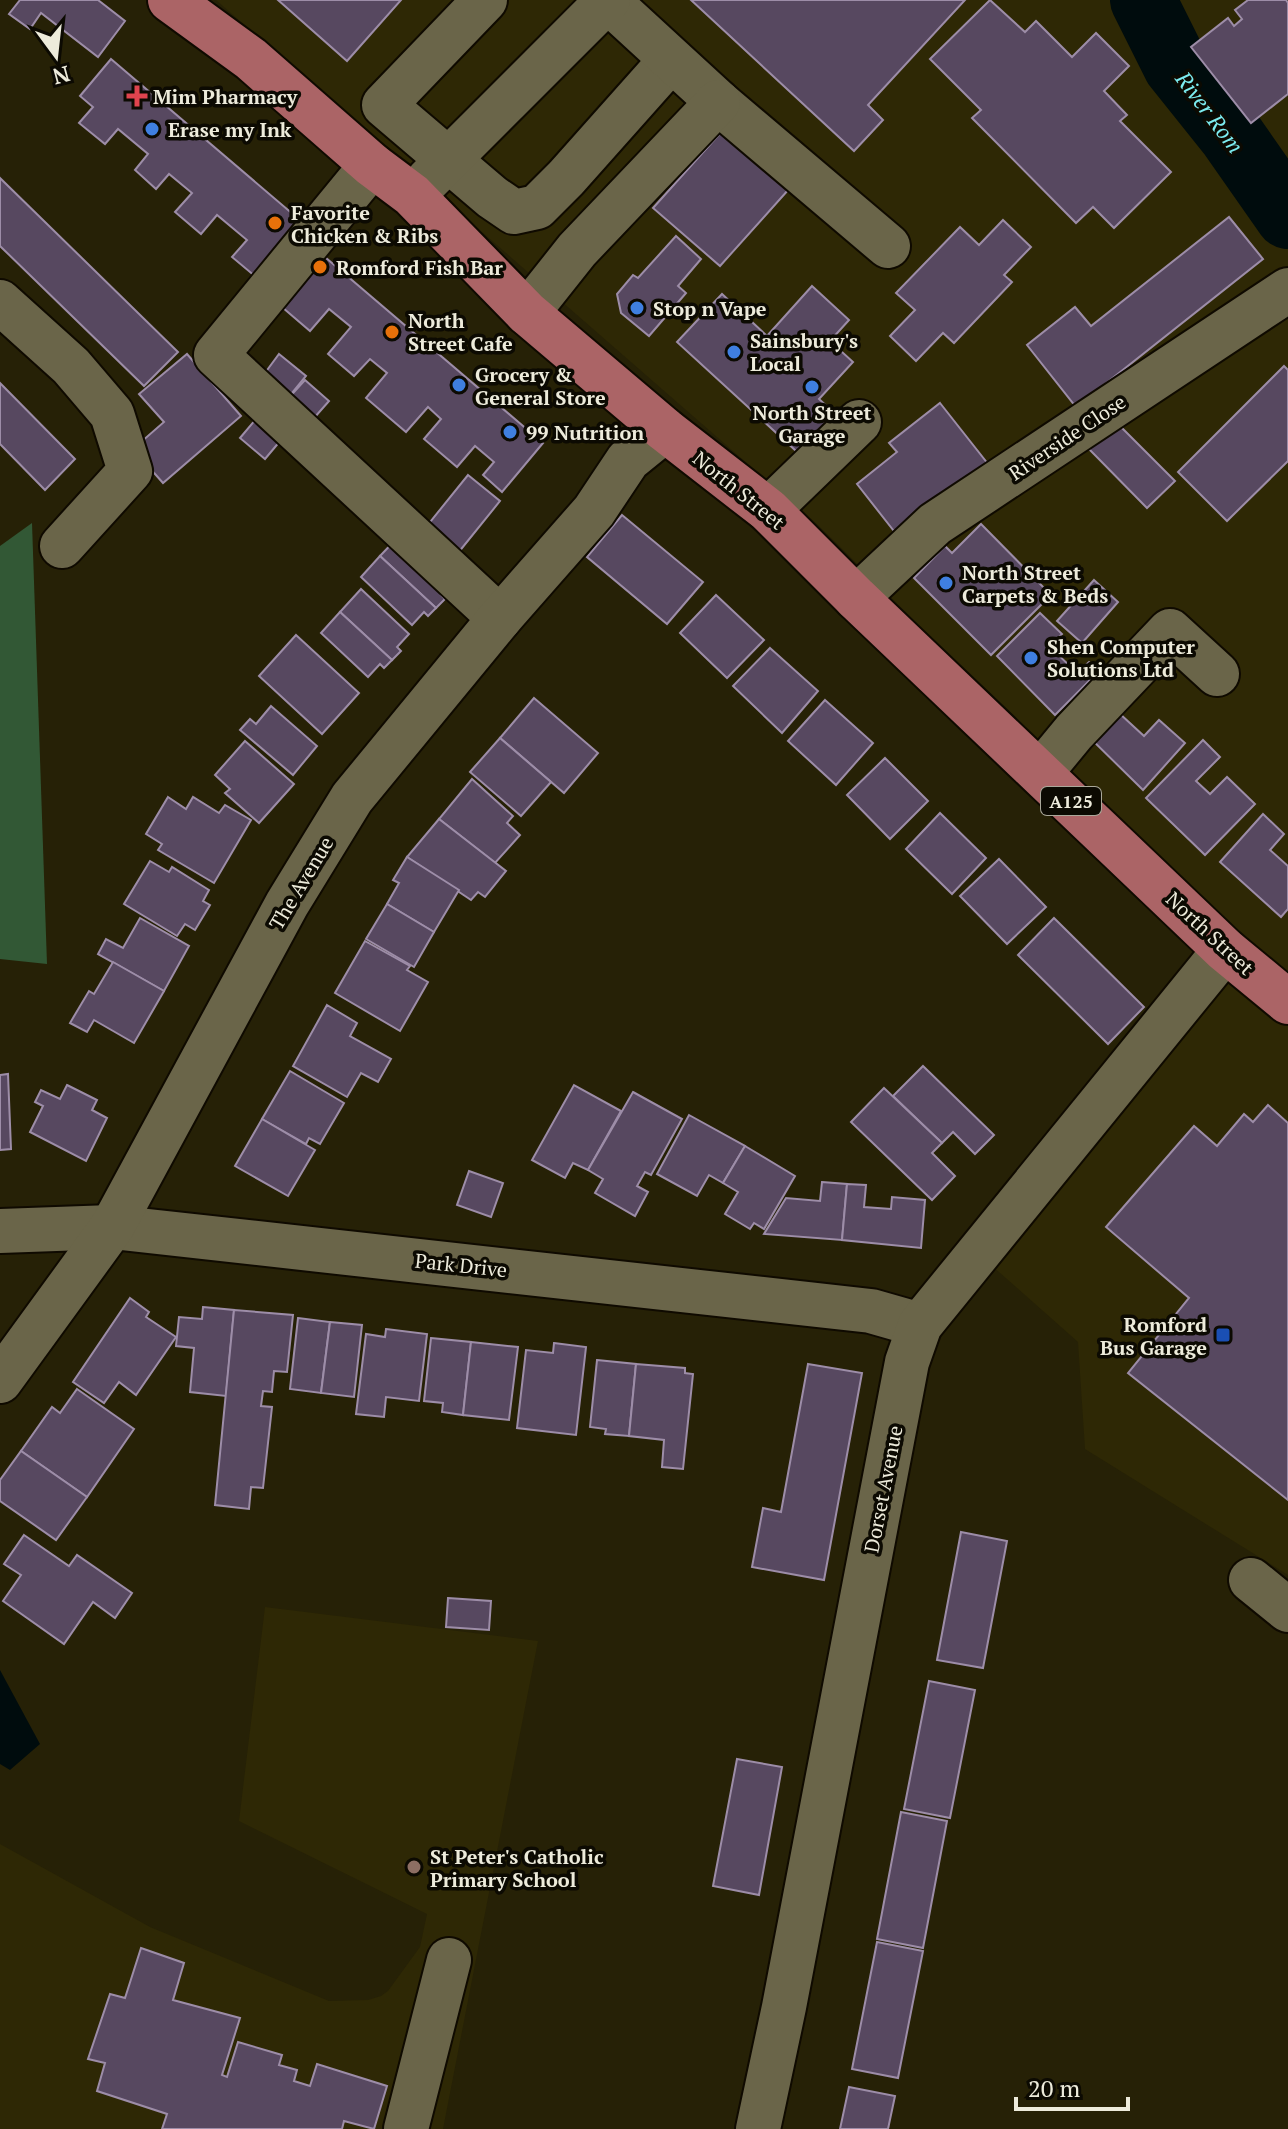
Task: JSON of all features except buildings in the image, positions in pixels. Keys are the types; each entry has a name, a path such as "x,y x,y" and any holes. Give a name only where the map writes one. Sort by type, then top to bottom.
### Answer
{"main road":[{"name":"North Street","path":"170,0 251,59 372,165 412,195 527,313 665,430 768,510 1225,950 1288,1002"}],"street":[{"path":"485,0 384,105 514,212 537,207 671,60"},
{"path":"412,195 607,0 718,102 888,246"},
{"path":"527,313 577,250 718,102"},
{"path":"372,165 216,355 500,618"},
{"name":"Riverside Close","path":"856,598 935,524 1288,290"},
{"path":"0,302 71,366 112,414 130,471 62,546"},
{"path":"768,510 859,422"},
{"name":"The Avenue","path":"0,1381 112,1227 287,904 352,798 500,618 594,511 628,460 665,430"},
{"path":"1041,772 1074,732 1170,631 1217,674"},
{"name":"Dorset Avenue","path":"758,2129 787,1993 907,1362 920,1325 1225,950"},
{"name":"Park Drive","path":"0,1231 112,1227 871,1311 920,1325"},
{"path":"1251,1580 1288,1610"},
{"path":"406,2129 449,1960"}],"shaded area":[{"path":"216,0 1288,0 1288,1575 1085,1449 1078,1342 982,1257 1248,952 818,525"},
{"name":"St Peter's Catholic Primary School","path":"265,1607 538,1641 443,2129 0,2129 0,1844 150,1927 329,2001 368,2000 381,1996 420,1947 427,1914 239,1821"},
{"path":"0,1670 40,1744 10,1770 0,1764"}],"green space":[{"path":"32,523 47,964 0,959 0,546"}],"waterway":[{"name":"River Rom","path":"1143,0 1176,66 1232,136 1288,216"}],"place":[{"name":"Mim Pharmacy","path":"137,96"},
{"name":"Erase my Ink","path":"152,129"},
{"name":"Favorite Chicken & Ribs","path":"275,223"},
{"name":"Romford Fish Bar","path":"320,267"},
{"name":"Stop n Vape","path":"637,308"},
{"name":"North Street Cafe","path":"392,332"},
{"name":"Sainsbury's Local","path":"734,352"},
{"name":"Grocery & General Store","path":"459,385"},
{"name":"North Street Garage","path":"812,387"},
{"name":"99 Nutrition","path":"510,432"},
{"name":"North Street Carpets & Beds","path":"946,583"},
{"name":"Shen Computer Solutions Ltd","path":"1031,658"},
{"name":"Romford Bus Garage","path":"1223,1335"},
{"name":"St Peter's Catholic Primary School","path":"414,1867"}]}
